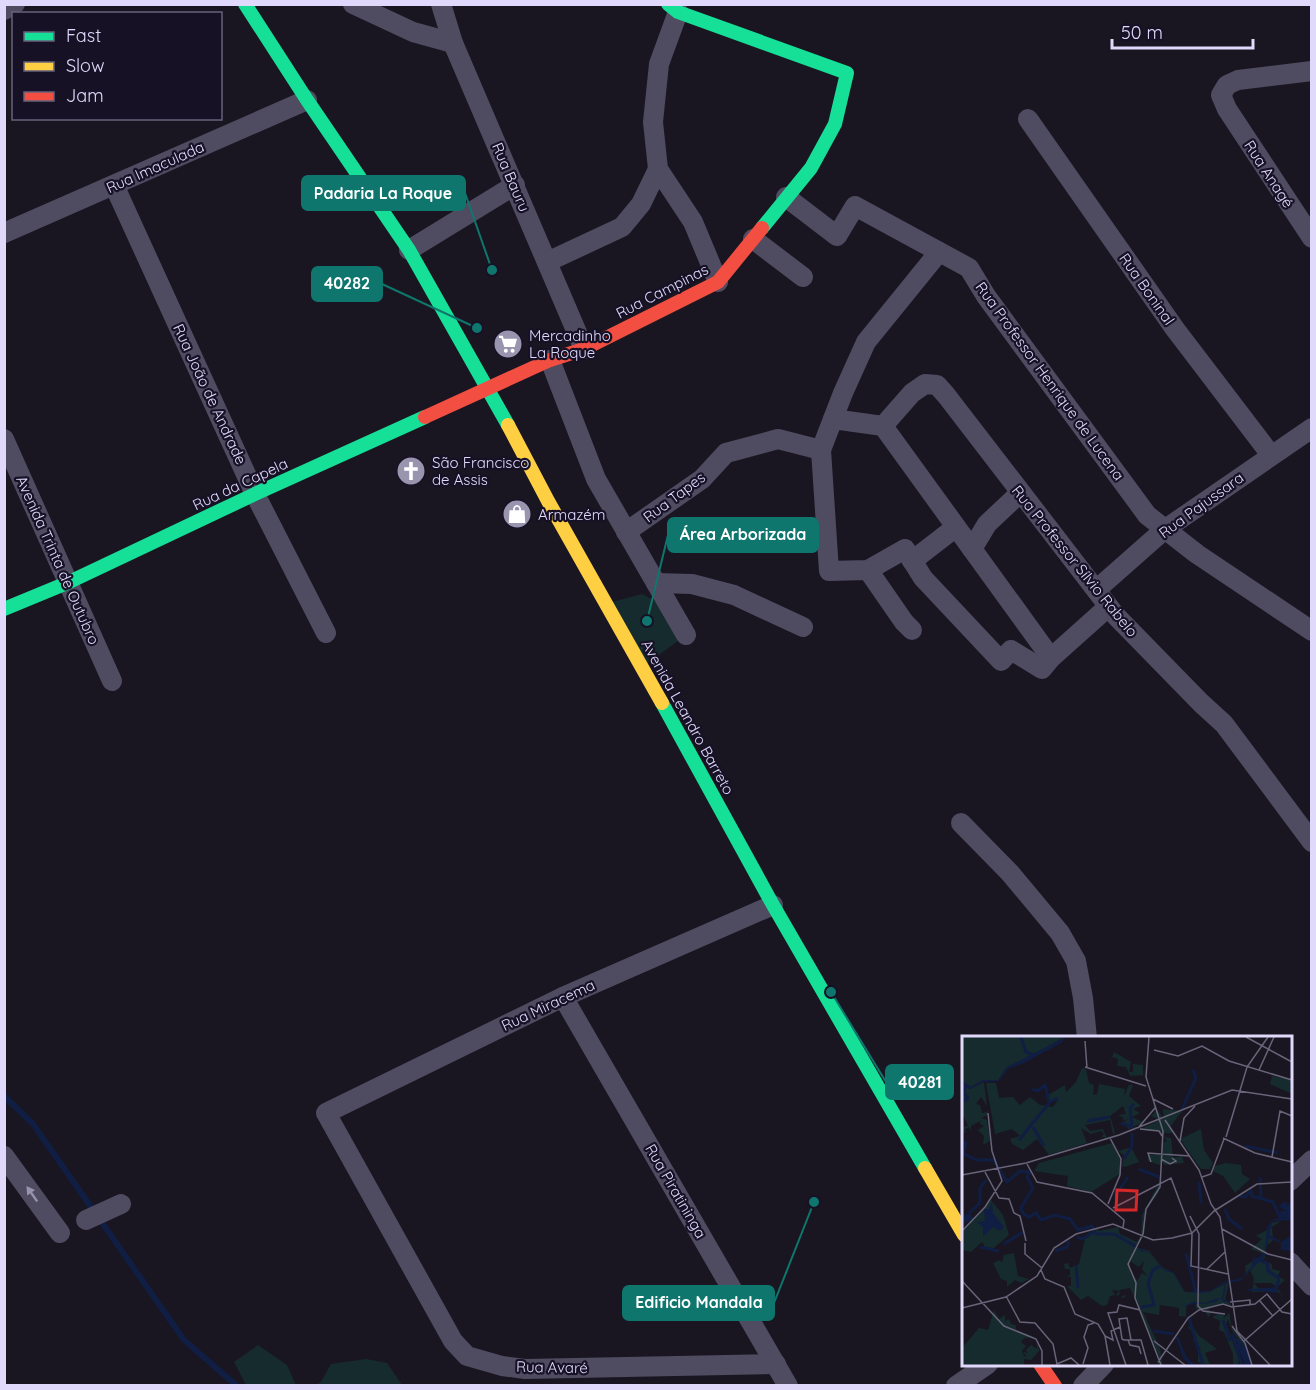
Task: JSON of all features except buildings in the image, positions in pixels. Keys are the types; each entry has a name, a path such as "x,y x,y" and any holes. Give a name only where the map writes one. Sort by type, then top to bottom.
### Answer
{"main road":[{"name":"Avenida Leandro Barreto","path":"245,4 409,250 489,388 548,501 773,905 962,1233"},
{"name":"Rua Campinas","path":"489,388 550,360 584,349 718,282 811,168 835,124 847,73 673,8"},
{"name":"Rua da Capela","path":"4,609 67,583 255,494 489,388"},
{"path":"1041,1366 1055,1386"}],"street":[{"path":"4,10 15,4"},
{"path":"353,4 413,32 453,44"},
{"name":"Rua Bauru","path":"441,4 453,44 584,349"},
{"path":"673,8 659,64 653,123 658,169 693,222 718,282"},
{"name":"Rua Anagé","path":"1311,71 1257,76 1233,82 1227,85 1221,95 1227,109 1311,238"},
{"name":"Rua Imaculada","path":"4,233 307,100"},
{"name":"Rua Boninal","path":"1028,119 1175,329 1271,455"},
{"path":"547,262 622,227 641,204 658,169"},
{"name":"Rua João de Andrade","path":"114,185 255,494 326,633"},
{"path":"409,250 515,185"},
{"name":"Rua Professor Henrique de Lucena","path":"786,197 837,236 855,206 969,268 993,305 1147,515 1164,530 1311,631"},
{"path":"753,239 803,277"},
{"path":"939,252 866,342 821,450 829,571 868,570 905,549 923,578 1001,661 1011,650 1042,669 1051,658 1108,607"},
{"path":"550,360 596,479 686,635"},
{"name":"Rua Professor Sílvio Rabelo","path":"883,426 912,393 925,384 936,385 1108,607 1153,655 1224,724 1311,842"},
{"path":"833,419 883,426 1051,658"},
{"name":"Rua Pajussara","path":"1096,590 1164,530 1311,428"},
{"name":"Avenida Trinta de Outubro","path":"4,439 112,681"},
{"name":"Rua Tapes","path":"626,532 702,479 726,453 778,439 821,450"},
{"path":"972,549 987,524 1020,493"},
{"path":"912,561 956,528"},
{"path":"868,570 912,630"},
{"path":"656,583 692,584 735,595 803,627"},
{"path":"961,823 1010,873 1060,933 1076,961 1087,1036"},
{"name":"Rua Miracema","path":"327,1113 563,997 773,905"},
{"name":"Rua Piratininga","path":"563,997 788,1386"},
{"name":"Rua Avaré","path":"327,1113 453,1341 467,1356 502,1366 525,1369 776,1364"},
{"path":"4,1156 60,1233"},
{"path":"1292,1179 1311,1160"},
{"path":"86,1220 121,1204"},
{"path":"1292,1264 1311,1286"},
{"path":"956,1386 986,1366"},
{"path":"1083,1386 1103,1366"}],"green space":[{"path":"642,594 661,604 681,639 646,664 612,602"},
{"path":"258,1345 287,1365 296,1385 246,1385 234,1362"},
{"path":"366,1359 387,1363 402,1385 315,1385 321,1382 331,1364"}],"waterway":[{"path":"4,1096 33,1124 184,1340 237,1386"}],"traffic: fast":[{"path":"245,4 409,250 508,425"},
{"path":"668,4 678,12 847,73 835,124 811,168 762,228"},
{"path":"4,609 67,583 425,417"},
{"path":"662,703 773,905 925,1168"}],"traffic: slow":[{"path":"508,425 548,501 662,703"},
{"path":"925,1168 962,1232"}],"traffic: jam":[{"path":"425,417 550,360 584,349 718,282 762,228"},
{"path":"1041,1366 1055,1386"}],"place":[{"name":"Padaria La Roque","path":"492,270"},
{"name":"40282","path":"477,328"},
{"name":"Mercadinho La Roque","path":"508,344"},
{"name":"São Francisco de Assis","path":"411,471"},
{"name":"Armazém","path":"517,514"},
{"name":"Área Arborizada","path":"647,621"},
{"name":"40281","path":"831,992"},
{"name":"Edificio Mandala","path":"814,1202"}]}
